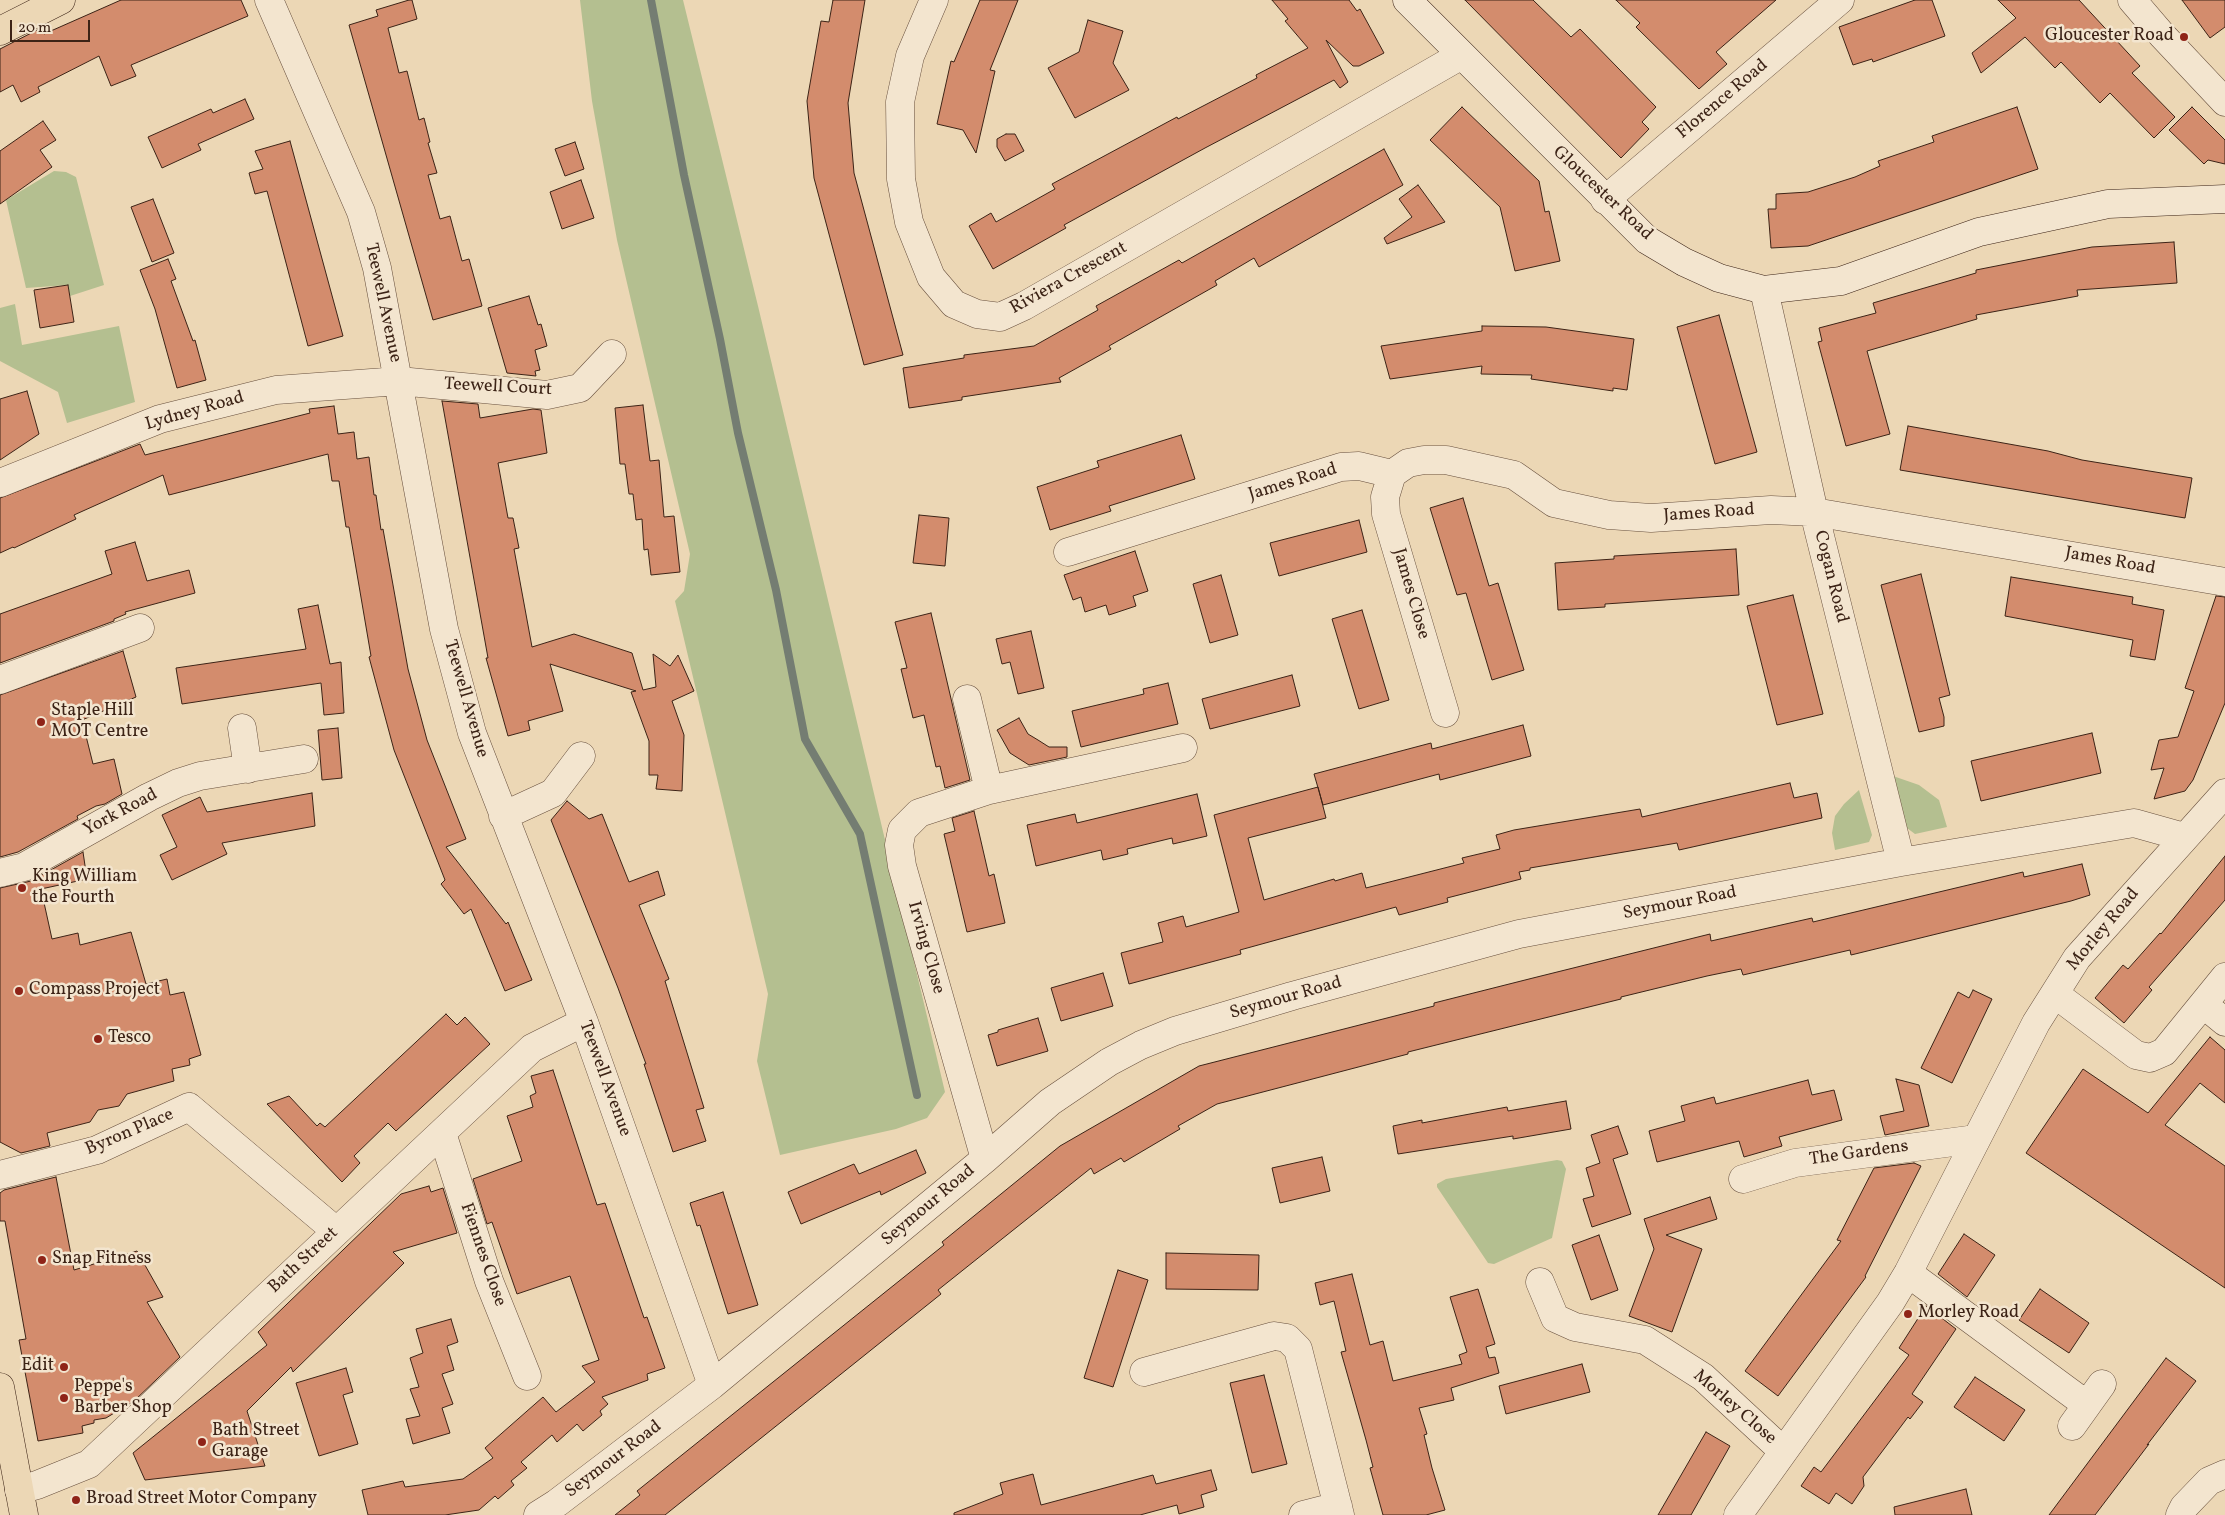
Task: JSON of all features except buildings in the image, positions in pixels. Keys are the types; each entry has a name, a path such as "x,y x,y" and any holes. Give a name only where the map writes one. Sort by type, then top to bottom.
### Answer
{"main road":[{"path":"0,30 61,0"},
{"path":"0,1387 22,1502"}],"street":[{"name":"Teewell Avenue","path":"269,0 361,212 377,268 444,628 472,733 584,1022 712,1386"},
{"name":"Riviera Crescent","path":"934,0 910,56 900,102 901,179 909,222 931,277 954,304 977,314 1000,317 1024,306 1460,56"},
{"name":"Gloucester Road","path":"1406,0 1605,200 1648,240 1684,262 1719,278 1764,290 1841,281 1979,232 2108,204 2225,199"},
{"name":"Florence Road","path":"1605,200 1840,0"},
{"path":"2132,0 2162,36 2225,102"},
{"name":"Cogan Road","path":"1764,290 1814,512 1901,862"},
{"name":"Teewell Court","path":"399,381 547,395 580,388 612,354"},
{"name":"Lydney Road","path":"0,483 160,419 276,390 399,381"},
{"name":"James Road","path":"1068,552 1341,467 1359,466 1392,474 1408,463 1424,460 1446,460 1514,475 1554,503 1609,515 1650,518 1771,510 1814,512 2225,582"},
{"name":"James Close","path":"1392,474 1385,497 1386,514 1444,713"},
{"path":"0,680 140,628"},
{"path":"967,699 989,790"},
{"path":"242,728 248,769"},
{"name":"Irving Close","path":"985,1159 902,866 899,845 902,830 919,813 989,790 1183,748"},
{"path":"503,816 553,792 581,756"},
{"name":"York Road","path":"0,873 24,866 178,783 200,776 304,758"},
{"name":"Morley Road","path":"1738,1515 1890,1304 1908,1273 2036,1023 2077,958 2225,793"},
{"name":"Seymour Road","path":"538,1515 557,1504 712,1386 985,1159 1050,1102 1079,1081 1141,1045 1175,1031 1519,934 1901,862 2134,824 2184,837"},
{"path":"2055,994 2136,1055 2150,1058 2164,1052 2225,977"},
{"path":"2203,1004 2225,1022"},
{"name":"Bath Street","path":"22,1502 37,1486 89,1464 532,1048 584,1022"},
{"name":"Byron Place","path":"0,1175 97,1150 189,1107 336,1232"},
{"name":"Fiennes Close","path":"442,1133 489,1281 527,1376"},
{"name":"The Gardens","path":"1743,1179 1794,1164 1976,1138"},
{"path":"1908,1273 2087,1405"},
{"name":"Morley Close","path":"1540,1282 1555,1318 1575,1328 1645,1340 1703,1377 1783,1451"},
{"path":"1144,1372 1274,1336 1287,1338 1298,1349 1339,1511 1303,1515"},
{"path":"2180,1515 2184,1507 2209,1481 2225,1474"}],"green space":[{"path":"580,0 683,0 758,306 945,1092 927,1118 896,1129 780,1155 757,1061 768,994 675,601 684,591 690,554 617,240 592,101"},
{"path":"54,171 66,172 76,177 104,285 70,296 68,285 26,288 6,200"},
{"path":"15,304 22,345 119,326 135,402 67,423 58,392 0,361 0,308"},
{"path":"1893,776 1919,785 1939,800 1947,827 1915,834 1907,828"},
{"path":"1859,790 1872,835 1869,842 1835,850 1832,833 1835,816 1844,804"},
{"path":"1557,1160 1562,1161 1566,1169 1552,1238 1494,1264 1488,1263 1437,1187 1437,1184 1446,1179"}],"waterway":[{"path":"651,0 684,175 720,339 738,433 776,590 805,739 860,834 917,1095"}],"place":[{"name":"Gloucester Road","path":"2184,37"},
{"name":"Staple Hill MOT Centre","path":"41,722"},
{"name":"King William the Fourth","path":"22,888"},
{"name":"Compass Project","path":"19,991"},
{"name":"Tesco","path":"98,1039"},
{"name":"Snap Fitness","path":"42,1260"},
{"name":"Morley Road","path":"1908,1314"},
{"name":"Edit","path":"64,1367"},
{"name":"Peppe's Barber Shop","path":"64,1398"},
{"name":"Bath Street Garage","path":"202,1442"},
{"name":"Broad Street Motor Company","path":"76,1500"}]}
